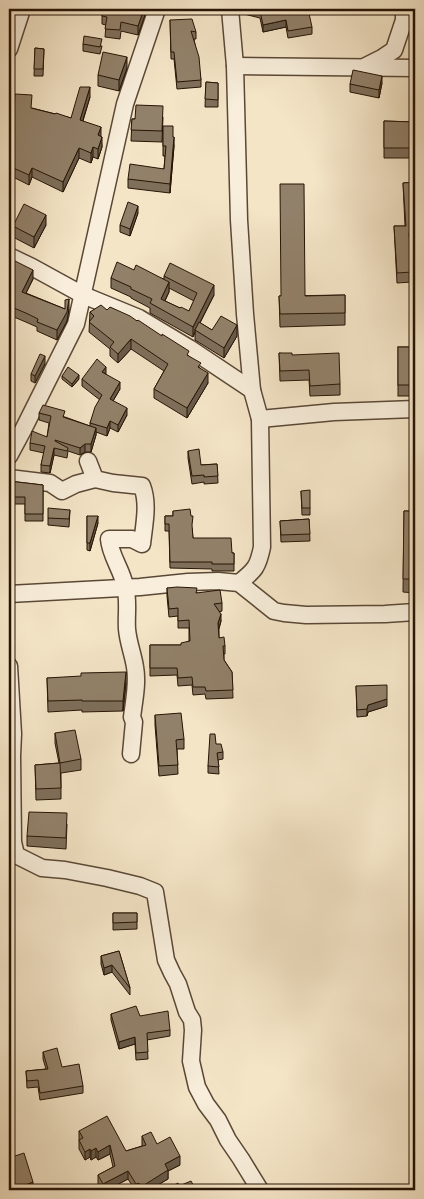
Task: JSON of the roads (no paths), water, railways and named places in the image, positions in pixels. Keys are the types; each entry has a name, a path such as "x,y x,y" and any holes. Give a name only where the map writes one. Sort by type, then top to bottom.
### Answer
{"street":[{"path":"9,49 22,9"},
{"path":"9,456 76,324 125,104 158,9"},
{"path":"230,9 235,66 239,220 245,314 252,390 260,419 262,547 260,560 254,571 239,583"},
{"path":"364,67 394,50 404,20 404,9"},
{"path":"394,50 401,61 413,68"},
{"path":"235,66 413,68"},
{"path":"9,256 83,294 138,318 189,348 252,390"},
{"path":"260,419 334,412 415,409"},
{"path":"88,461 95,479"},
{"path":"9,478 50,483 62,491 76,484 95,479 142,486 145,495 142,544 132,539 109,538 109,544 122,573 126,588 127,630 136,668 131,754"},
{"path":"9,594 126,588 188,582 239,583 274,611 284,613 345,615 415,612"},
{"path":"9,666 13,734 13,842 16,855 42,868 65,870 107,878 140,886 155,892 166,960 192,1020 194,1030 191,1061 196,1087 260,1190"}]}
